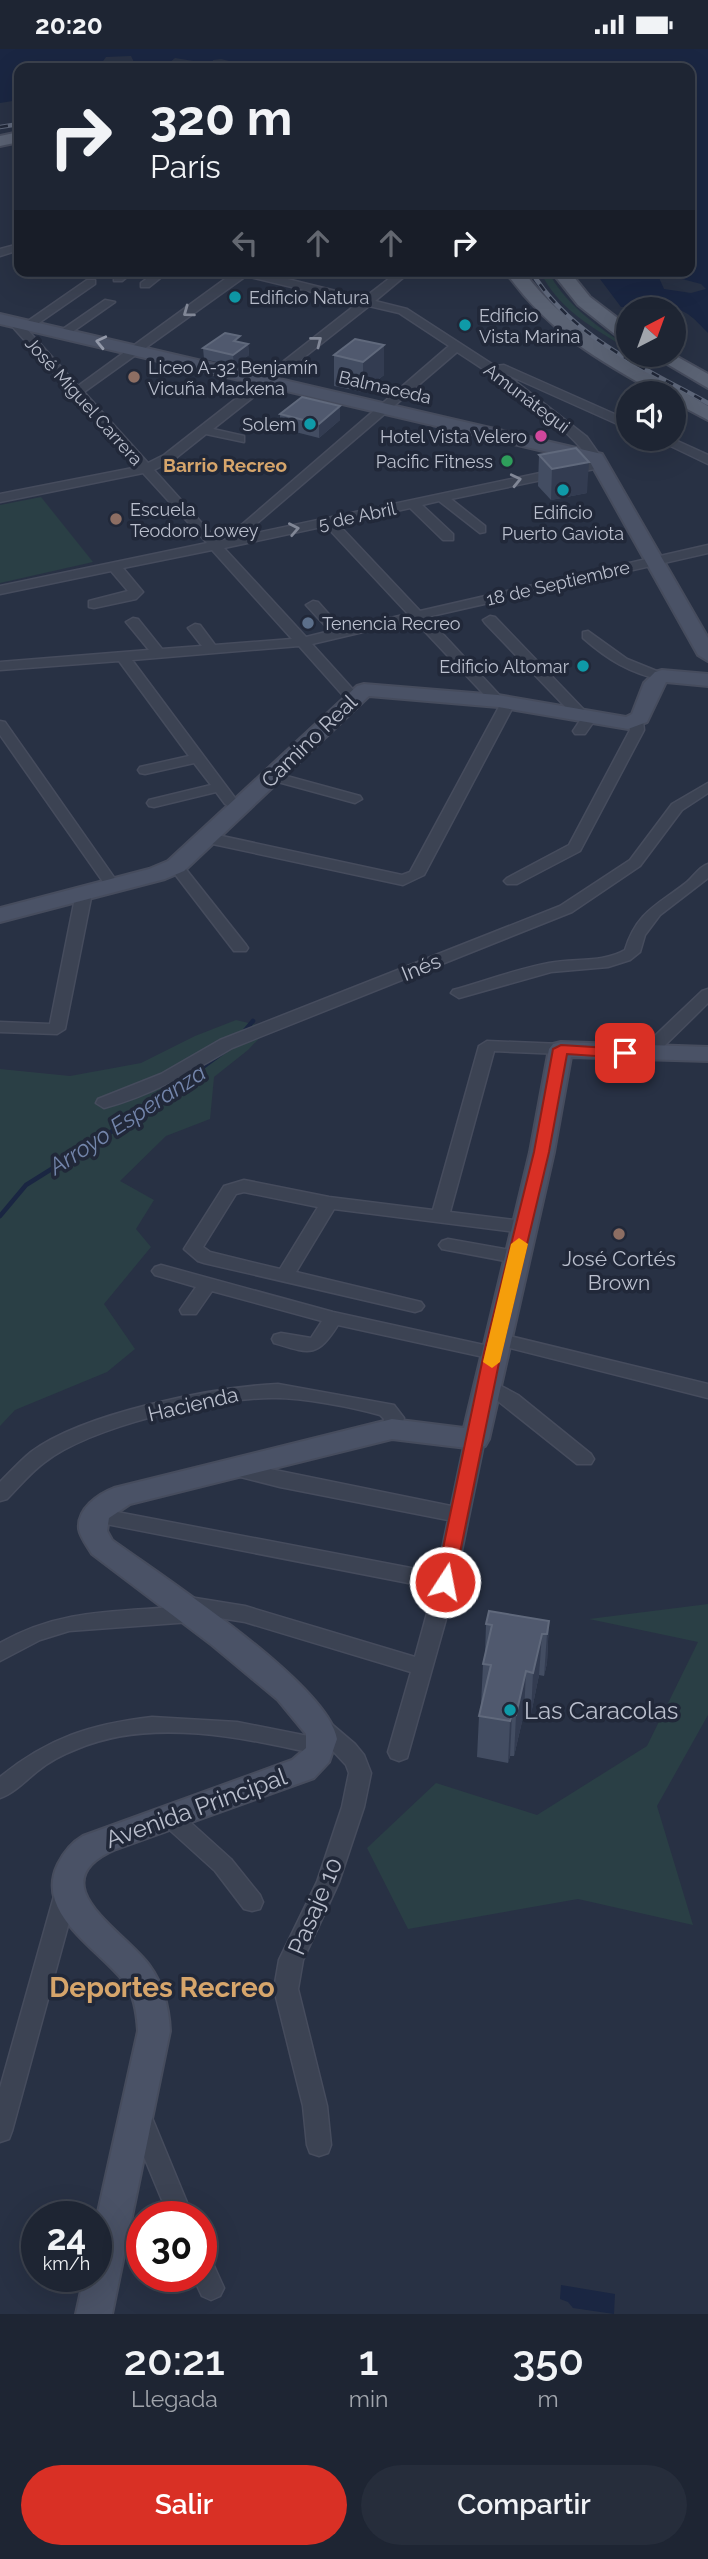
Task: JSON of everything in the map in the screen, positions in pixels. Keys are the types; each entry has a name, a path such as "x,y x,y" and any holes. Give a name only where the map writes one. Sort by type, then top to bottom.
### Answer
{"main road":[{"path":"518,277 539,306 570,333 651,381"},
{"path":"565,277 584,301 616,326"},
{"path":"682,367 708,382"},
{"path":"686,401 708,414"}],"street":[{"path":"145,285 156,277"},
{"path":"77,393 235,277"},
{"name":"Amunátegui","path":"268,277 403,311 500,375 583,440 598,461 708,655"},
{"path":"0,498 145,469 167,458 398,277"},
{"path":"14,322 91,282"},
{"path":"64,334 109,302"},
{"name":"Balmaceda","path":"14,322 598,461"},
{"name":"José Miguel Carrera","path":"14,322 145,469 220,544 352,698"},
{"path":"220,544 456,346"},
{"path":"468,354 616,419"},
{"path":"203,430 240,439"},
{"path":"686,450 708,460"},
{"name":"5 de Abril","path":"0,590 443,498 598,461"},
{"path":"443,498 480,530"},
{"path":"413,504 448,537"},
{"path":"208,838 403,880 411,878 416,875 503,702 330,522"},
{"name":"18 de Septiembre","path":"0,666 302,642 708,549"},
{"path":"94,604 131,596 136,592 114,566"},
{"path":"313,605 339,633"},
{"path":"490,620 584,721"},
{"path":"132,622 159,654"},
{"path":"195,628 212,650"},
{"path":"588,635 621,664 635,671 708,680"},
{"path":"123,657 220,787 239,807"},
{"path":"512,880 575,848 637,730 636,721 640,718 654,683 662,676"},
{"name":"Camino Real","path":"0,915 113,886 176,866 358,692 370,688 503,702 584,721 636,721"},
{"path":"0,725 113,886"},
{"path":"145,771 198,758"},
{"path":"272,776 355,799"},
{"path":"154,803 220,787"},
{"name":"Inés","path":"104,1103 139,1093 183,1071 226,1044 566,909 635,863 677,807 708,787"},
{"path":"176,866 240,948"},
{"path":"459,993 565,964 610,964 622,960 632,952 636,933 649,916 708,869"},
{"path":"0,1027 57,1029 84,893"},
{"path":"646,1054 708,994"},
{"path":"440,1217 487,1046 646,1054 708,1054"},
{"path":"399,1752 445,1582 495,1346 542,1152 561,1049"},
{"path":"415,1306 204,1257 195,1252 195,1245 230,1190 238,1187 328,1203 523,1227"},
{"path":"285,1275 328,1203"},
{"path":"448,1245 516,1257"},
{"path":"161,1271 333,1318 495,1346 708,1391"},
{"path":"189,1310 206,1284"},
{"path":"281,1339 312,1345 317,1343 333,1318"},
{"path":"488,1386 511,1400 584,1459"},
{"name":"Hacienda","path":"0,1494 38,1457 67,1440 111,1422 248,1392 278,1391 372,1406 387,1410 394,1418 392,1429"},
{"path":"0,1789 27,1765 66,1743 97,1732 131,1725 153,1723 205,1726 273,1735 319,1736 305,1706 97,1542 93,1531 96,1514 107,1502 124,1495 392,1429 475,1439"},
{"path":"236,1469 280,1481 458,1515"},
{"path":"96,1514 445,1582"},
{"path":"0,1653 33,1634 69,1623 184,1609 245,1614 423,1668"},
{"name":"Avenida Principal","path":"67,1889 70,1869 84,1851 105,1840 294,1773 311,1763 319,1736"},
{"name":"Pasaje 10","path":"319,1736 347,1750 356,1761 360,1773 353,1807 328,1882 291,1960 286,1989 315,2106 319,2145"},
{"path":"171,1818 223,1865 252,1902"},
{"path":"67,1889 74,1908 130,1965 150,2000 154,2031 94,2314"},
{"path":"0,2131 67,1889"},
{"path":"137,2109 174,2201"}],"green space":[{"path":"543,277 552,277 572,304 616,338 616,341 566,307"},
{"path":"41,497 93,562 0,583 0,505"},
{"path":"236,1020 269,1028 248,1050 214,1077 210,1119 166,1136 120,1181 154,1200 136,1229 151,1247 104,1304 135,1349 107,1372 15,1410 0,1426 0,1069 70,1076 141,1063 195,1036"},
{"path":"708,1604 708,1715 657,1806 693,1925 578,1899 408,1929 367,1848 436,1783 537,1815 647,1746 698,1642 589,1619"}],"water":[{"path":"0,49 708,49 708,333 686,314 686,297 616,297 616,300 598,277 659,277 664,289 691,293 706,289 701,284 681,277 695,277 695,63 233,63 221,59 206,63 175,58 169,63 138,63 131,56 106,57 102,63 14,63 14,101 0,103"},
{"path":"561,2285 615,2294 614,2314 573,2308 560,2299"}],"building":[{"path":"225,333 240,336 234,341 248,344 233,355 203,348"},
{"path":"355,339 384,345 363,362 334,355"},
{"path":"302,397 340,406 319,424 280,414"},
{"path":"576,448 589,462 552,469 539,455"},
{"path":"489,1611 549,1621 547,1634 542,1634 533,1673 526,1671 516,1715 512,1714 510,1721 479,1716 491,1665 483,1664 492,1625 486,1624"}],"waterway":[{"name":"Arroyo Esperanza","path":"242,1034 253,1021"},
{"name":"Arroyo Esperanza","path":"0,1216 26,1185 130,1120 229,1048"}],"railway":[{"path":"0,127 14,125"},
{"path":"535,277 547,294 587,332 634,363 708,403"}],"slow traffic":[{"path":"492,1362 519,1244"}],"place":[{"name":"Edificio Natura","path":"235,297"},
{"name":"Edificio Vista Marina","path":"465,325"},
{"name":"Liceo A-32 Benjamín Vicuña Mackena","path":"134,377"},
{"name":"Solem","path":"310,424"},
{"name":"Hotel Vista Velero","path":"541,436"},
{"name":"Pacific Fitness","path":"507,461"},
{"name":"Edificio Puerto Gaviota","path":"563,490"},
{"name":"Escuela Teodoro Lowey","path":"116,519"},
{"name":"Tenencia Recreo","path":"308,623"},
{"name":"Edificio Altomar","path":"583,666"},
{"name":"José Cortés Brown","path":"619,1234"},
{"name":"Las Caracolas","path":"510,1710"}],"district":[{"name":"Barrio Recreo","path":"225,465"},
{"name":"Deportes Recreo","path":"162,1987"}],"route":[{"path":"445,1582 493,1353 542,1152 561,1049 625,1053"}]}
